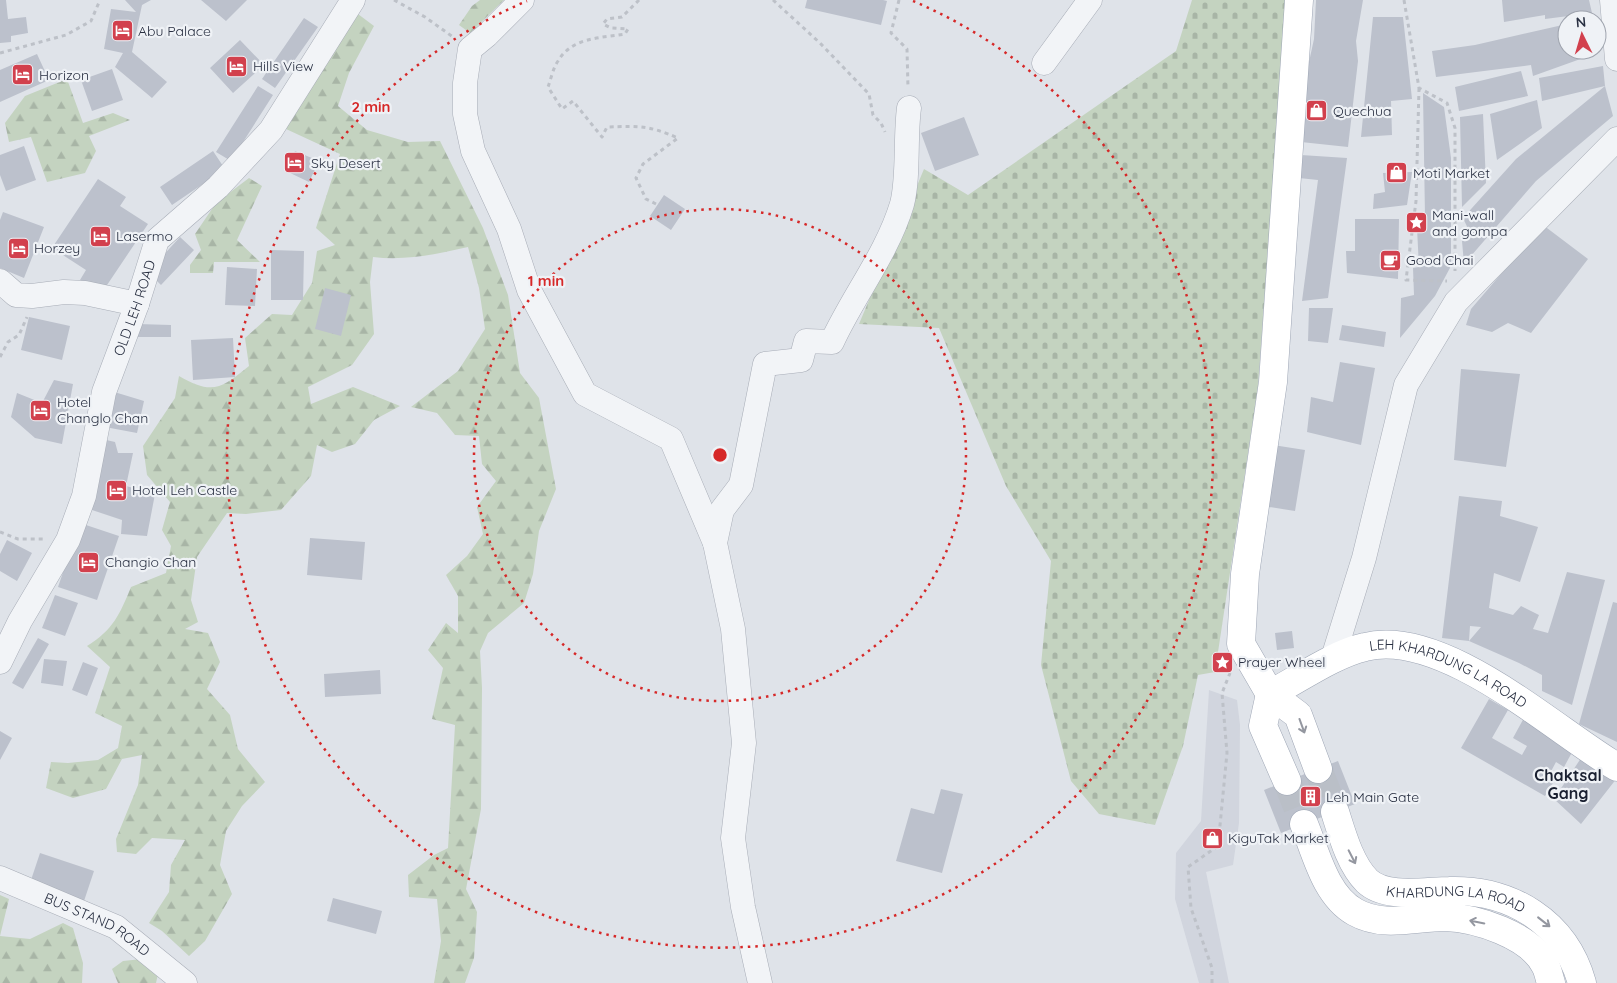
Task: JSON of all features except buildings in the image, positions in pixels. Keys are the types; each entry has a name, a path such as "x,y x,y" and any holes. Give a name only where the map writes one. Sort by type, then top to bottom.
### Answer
{"main road":[{"path":"1299,0 1273,382 1246,574 1241,644 1270,694 1298,715 1318,769"},
{"name":"LEH KHARDUNG LA ROAD","path":"1270,694 1332,661 1366,646 1390,645 1419,649 1479,674 1617,767"},
{"path":"1270,694 1263,726 1287,781"},
{"name":"KHARDUNG LA ROAD","path":"1335,812 1353,859 1368,882 1389,891 1406,893 1450,891 1490,894 1515,904 1545,922 1564,940 1576,962 1582,983"},
{"name":"KHARDUNG LA ROAD","path":"1304,824 1322,872 1337,896 1355,912 1384,921 1446,917 1481,922 1504,931 1525,943 1545,964 1551,983"}],"street":[{"name":"OLD LEH ROAD","path":"0,662 20,621 68,540 84,496 104,392 137,304 157,240 218,187 271,130 353,0"},
{"path":"522,0 470,49 465,83 465,114 473,151 509,229 528,290 586,394 671,439 714,543 733,630 744,743 733,838 743,907 760,983"},
{"path":"1044,63 1090,0"},
{"path":"1612,0 1617,59"},
{"path":"714,543 722,510 740,485 765,364 802,360 806,340 832,342 889,235 902,203 909,108"},
{"path":"1332,661 1364,558 1406,385 1456,302 1617,139"},
{"path":"0,282 16,296 64,292 85,293 137,304"},
{"name":"BUS STAND ROAD","path":"0,878 116,927 185,983"}],"path":[{"path":"0,53 66,35 91,21 100,0"},
{"path":"394,0 425,17 470,49"},
{"path":"639,0 622,17 608,19 603,24 610,28 628,29 625,34 586,40 570,47 558,60 548,87 562,110 573,101 602,137 607,127 636,125 659,130 678,138 643,164 636,178 646,198 656,204"},
{"path":"774,0 820,43 869,94 873,115 880,123 892,148 905,164"},
{"path":"899,0 891,33 907,49 909,108"},
{"path":"1404,0 1419,88 1416,201 1406,280 1455,281 1455,128 1447,103 1419,88"},
{"path":"0,357 8,342 19,335 32,309 32,296"},
{"path":"0,532 18,539 68,540"},
{"path":"1212,983 1212,968 1191,908 1188,867 1218,846 1227,753 1222,693 1241,644"}],"shaded area":[{"name":"KiguTak Market","path":"1209,690 1237,700 1240,725 1239,823 1233,865 1206,872 1229,983 1199,983 1175,899 1176,853 1201,821"}],"green space":[{"path":"480,0 504,0 470,33 459,25 472,6"},
{"path":"1192,0 1286,0 1258,387 1215,672 1198,675 1183,746 1155,825 1099,814 1071,781 1041,665 1051,561 1006,486 939,328 859,324 924,169 968,195 1176,51"},
{"path":"358,14 374,26 349,73 338,106 367,130 408,142 440,141 483,228 508,295 520,373 539,398 556,489 539,531 533,574 524,603 488,633 480,651 482,688 481,809 466,889 477,912 474,958 465,983 434,983 441,941 437,899 409,897 408,875 434,855 448,848 455,725 432,719 443,668 428,650 446,623 458,633 458,596 446,575 467,556 483,534 477,507 496,481 482,464 479,436 455,435 437,413 411,407 458,371 485,329 479,288 468,247 409,257 373,257 370,282 374,334 352,365 308,387 311,404 353,387 400,406 374,420 355,444 332,452 317,445 311,476 281,510 246,514 227,513 197,557 191,600 198,622 185,629 208,633 220,662 207,689 230,715 238,749 265,782 242,806 226,831 220,865 232,894 205,941 189,956 162,931 149,923 169,892 171,865 185,840 152,838 136,854 117,852 116,839 138,785 142,755 122,759 106,789 73,798 46,788 51,762 68,763 98,760 118,748 122,726 95,713 110,667 87,646 103,634 115,621 131,587 166,573 171,546 162,530 170,502 147,475 143,446 175,398 179,376 200,386 216,387 231,380 249,366 245,338 272,314 292,315 312,283 317,251 335,245 316,228 340,154 286,129 320,65 328,25"},
{"path":"67,79 83,123 113,113 130,120 89,136 96,151 85,173 47,182 31,137 9,142 5,123 25,96"},
{"path":"249,178 262,186 237,240 260,262 214,262 213,273 190,273 190,265 201,250 195,234 216,203"},
{"path":"0,895 9,899 0,936"},
{"path":"63,923 73,928 83,963 82,983 0,983 0,936 30,939"},
{"path":"142,959 158,974 156,983 118,983 112,969 123,961"}],"tunnel":[{"path":"1318,769 1335,812"},
{"path":"1287,781 1304,824"}],"place":[{"name":"Abu Palace","path":"122,31"},
{"name":"Hills View","path":"237,66"},
{"name":"Horizon","path":"23,75"},
{"name":"Quechua","path":"1317,111"},
{"name":"Sky Desert","path":"295,163"},
{"name":"Moti Market","path":"1397,173"},
{"name":"Mani-wall and gompa","path":"1416,223"},
{"name":"Lasermo","path":"100,236"},
{"name":"Horzey","path":"18,248"},
{"name":"Good Chai","path":"1390,260"},
{"name":"Hotel Changlo Chan","path":"41,410"},
{"name":"Hotel Leh Castle","path":"116,490"},
{"name":"Changio Chan","path":"89,562"},
{"name":"Prayer Wheel","path":"1222,662"},
{"name":"Leh Main Gate","path":"1310,797"},
{"name":"KiguTak Market","path":"1212,838"}],"district":[{"name":"Chaktsal Gang","path":"1568,784"}]}
